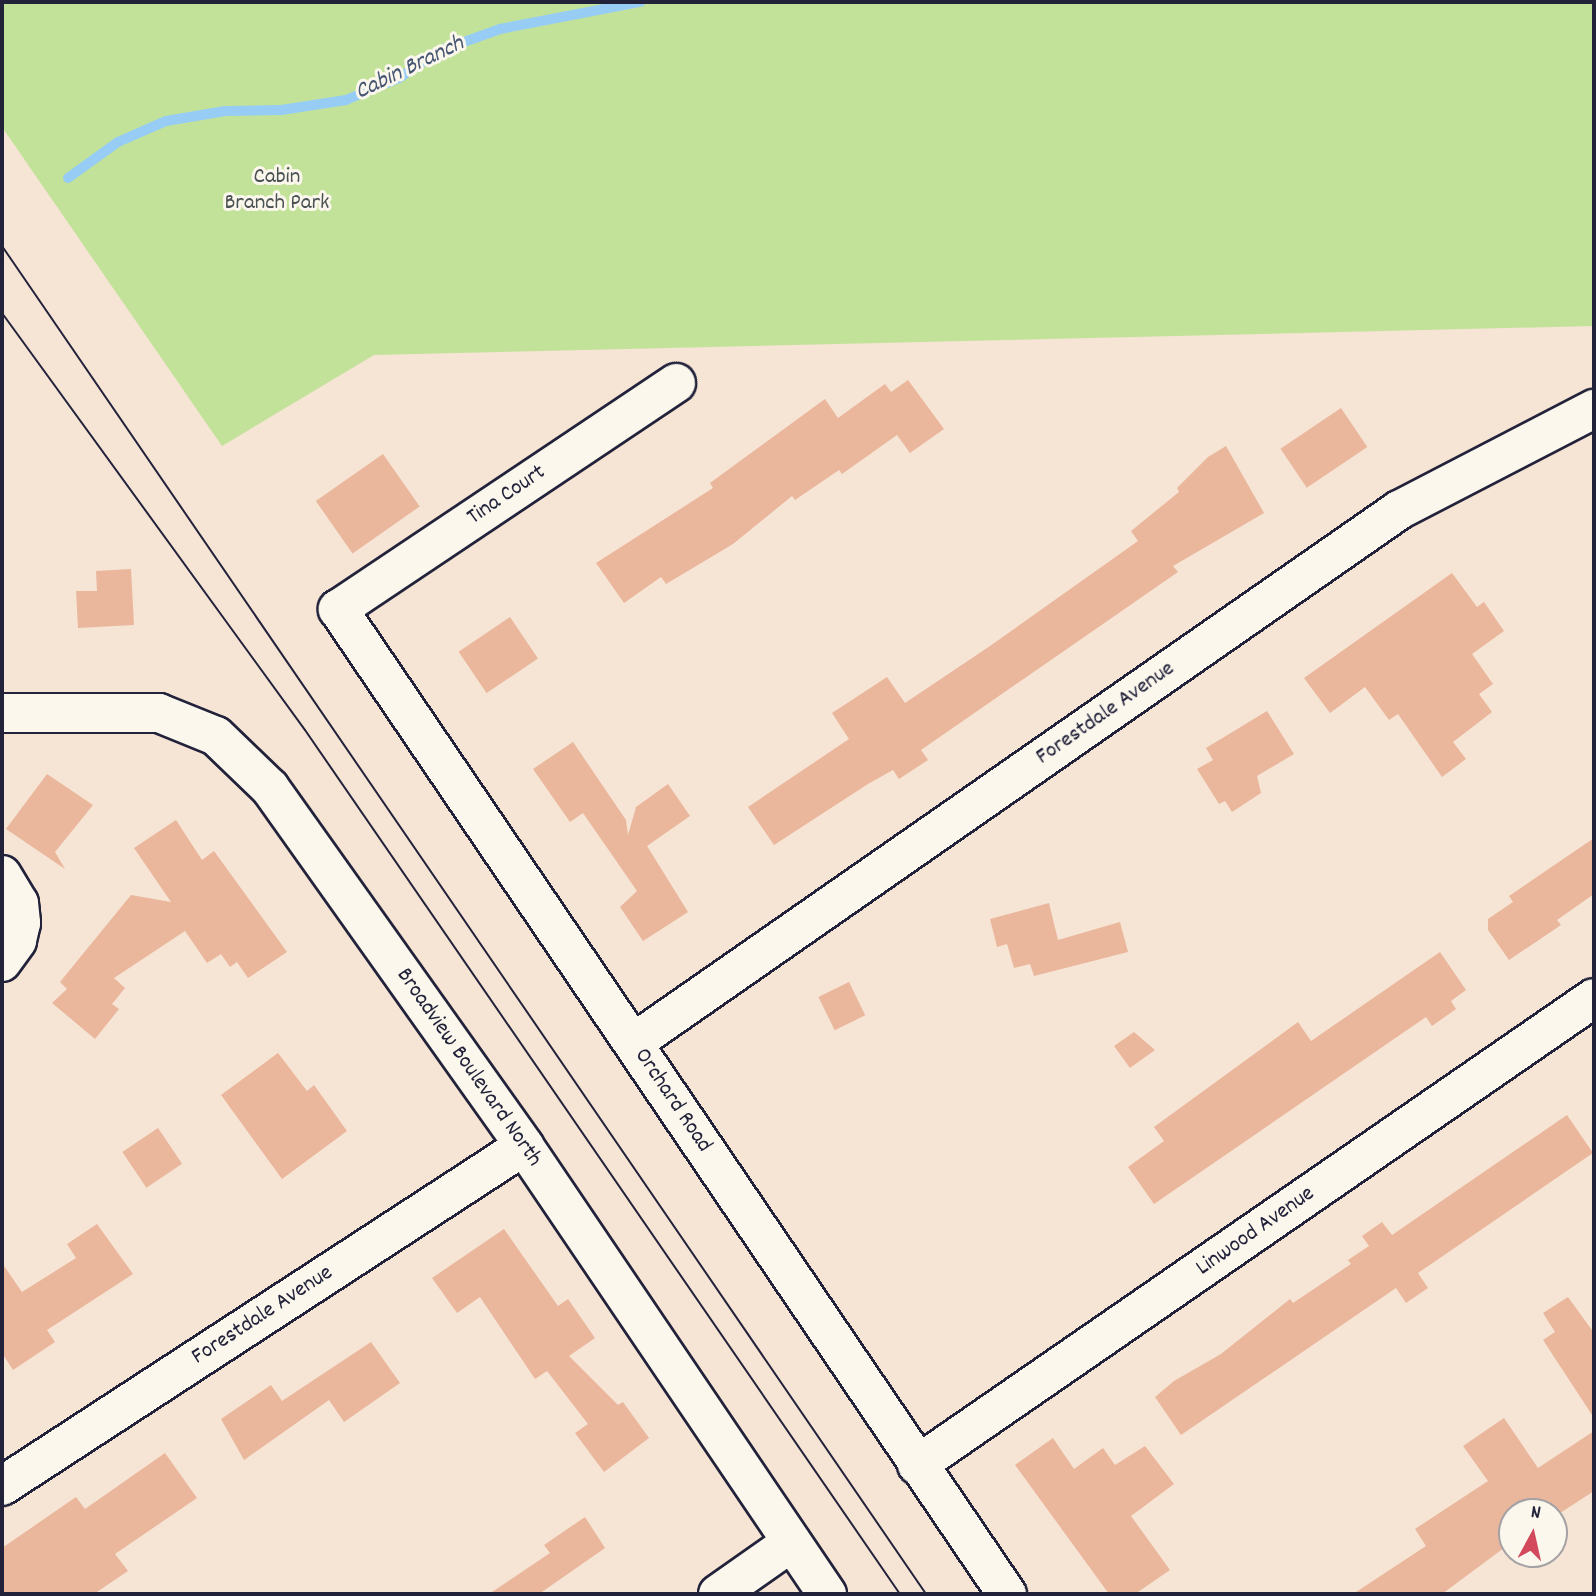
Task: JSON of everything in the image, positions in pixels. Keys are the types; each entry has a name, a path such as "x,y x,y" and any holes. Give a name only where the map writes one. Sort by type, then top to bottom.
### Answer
{"street":[{"name":"Tina Court","path":"338,608 676,383"},
{"name":"Forestdale Avenue","path":"633,1044 1399,510 1594,409"},
{"name":"Orchard Road","path":"338,608 1007,1594"},
{"name":"Broadview Boulevard North","path":"2,713 159,713 216,736 270,788 524,1146 827,1594"},
{"path":"2,875 19,903 21,923 17,941 2,962"},
{"name":"Linwood Avenue","path":"918,1465 1594,998"},
{"name":"Forestdale Avenue","path":"2,1486 524,1146"},
{"path":"718,1594 792,1542"}],"green space":[{"name":"Cabin Branch Park","path":"2,2 1594,2 1594,326 374,355 222,446 2,127"}],"building":[{"path":"908,380 944,429 910,453 897,435 842,474 839,470 795,500 792,496 733,544 666,584 661,577 624,603 596,563 713,488 710,483 825,399 838,418 885,384 891,392"},
{"path":"1341,408 1367,447 1307,488 1280,449"},
{"path":"1226,446 1264,513 1173,566 1178,572 921,750 928,760 899,779 893,770 774,845 748,807 849,739 832,713 887,677 905,703 990,646 1138,541 1131,531 1179,492 1177,488 1208,457"},
{"path":"383,454 420,506 353,553 316,501"},
{"path":"131,569 134,625 78,628 76,591 97,591 96,571"},
{"path":"1452,573 1477,607 1484,602 1504,631 1472,654 1493,684 1479,694 1492,712 1453,742 1466,759 1442,777 1398,714 1389,720 1365,687 1330,713 1304,678"},
{"path":"510,617 538,658 487,693 459,652"},
{"path":"1267,711 1294,754 1257,776 1261,793 1232,812 1225,801 1219,804 1197,769 1213,760 1206,748"},
{"path":"573,742 626,820 628,835 636,807 668,784 690,816 647,846 688,912 643,941 620,907 637,891 583,813 570,822 533,769"},
{"path":"47,774 93,805 55,852 65,869 6,829"},
{"path":"176,820 202,860 214,851 287,952 248,978 237,962 230,967 221,954 207,963 185,931 114,978 125,988 112,1004 119,1009 95,1039 52,1003 67,989 60,982 131,895 171,902 134,848"},
{"path":"1594,838 1594,894 1557,920 1561,925 1509,960 1488,930 1488,919 1513,902 1509,896"},
{"path":"1049,903 1058,940 1120,922 1128,952 1034,976 1030,964 1014,968 1007,944 997,947 990,919"},
{"path":"1440,952 1466,990 1451,1001 1456,1009 1432,1026 1426,1017 1154,1204 1128,1167 1164,1141 1154,1127 1298,1022 1311,1041"},
{"path":"849,982 865,1015 835,1030 818,997"},
{"path":"1134,1032 1155,1050 1130,1068 1114,1046"},
{"path":"278,1053 307,1091 314,1085 347,1131 282,1179 221,1095"},
{"path":"1567,1115 1593,1153 1418,1273 1428,1288 1406,1303 1396,1288 1181,1435 1155,1397 1174,1381 1221,1354 1290,1299 1293,1303 1351,1264 1348,1260 1369,1246 1362,1236 1382,1222 1392,1235"},
{"path":"158,1128 182,1164 146,1188 122,1152"},
{"path":"97,1224 133,1274 47,1330 55,1342 13,1370 2,1353 2,1263 22,1292 76,1258 67,1244"},
{"path":"504,1229 558,1306 568,1299 595,1338 569,1356 618,1405 623,1402 649,1438 604,1472 575,1433 588,1424 547,1371 535,1379 480,1297 457,1313 432,1278"},
{"path":"1568,1297 1594,1333 1594,1418 1543,1340 1555,1332 1543,1313"},
{"path":"371,1342 400,1383 344,1422 329,1400 244,1460 221,1419 271,1385 282,1401"},
{"path":"1504,1418 1538,1468 1594,1431 1594,1491 1568,1508 1568,1498 1498,1498 1498,1552 1442,1594 1353,1594 1426,1546 1415,1529 1488,1481 1463,1446"},
{"path":"1053,1438 1074,1469 1103,1448 1115,1465 1145,1446 1174,1484 1131,1516 1170,1570 1135,1594 1109,1594 1015,1465"},
{"path":"165,1453 197,1498 115,1554 128,1571 94,1594 2,1594 2,1548 76,1497 85,1509"},
{"path":"585,1517 605,1548 539,1594 489,1594 550,1553 544,1545"}],"waterway":[{"name":"Cabin Branch","path":"68,178 118,142 166,121 225,111 281,110 346,100 399,78 439,51 500,29 640,2"}],"tram line":[{"path":"2,246 926,1594"},
{"path":"2,313 305,730 900,1594"}]}
